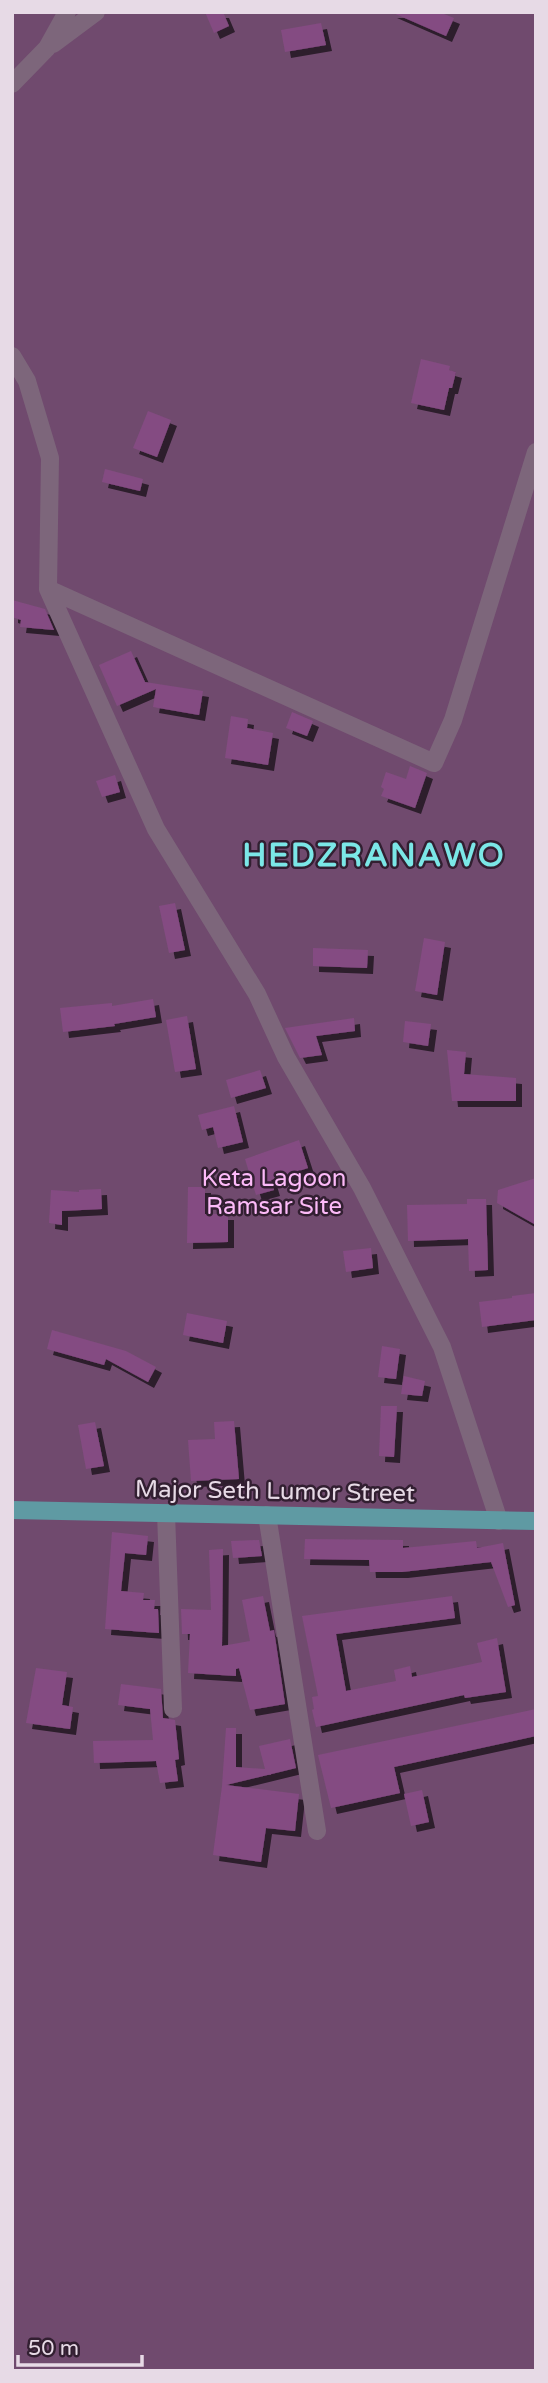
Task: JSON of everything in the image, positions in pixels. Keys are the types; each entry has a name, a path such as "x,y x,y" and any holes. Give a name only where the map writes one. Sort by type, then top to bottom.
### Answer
{"main road":[{"name":"Major Seth Lumor Street","path":"12,1510 536,1521"}],"street":[{"path":"47,48 67,12"},
{"path":"12,84 47,48 96,12"},
{"path":"12,355 27,381 50,458 48,589 156,829 257,994 286,1056 362,1188 442,1347 499,1521"},
{"path":"48,589 434,763 453,720 536,452"},
{"path":"166,1513 173,1709"},
{"path":"267,1515 317,1832"}],"green space":[{"name":"Keta Lagoon Ramsar Site","path":"12,12 536,12 536,2371 12,2371"}],"building":[{"path":"205,12 223,12 229,26 214,33"},
{"path":"391,12 439,12 454,18 446,36"},
{"path":"321,23 326,45 285,52 281,30"},
{"path":"421,359 450,366 449,370 456,372 444,410 411,403"},
{"path":"148,411 171,420 157,457 133,448"},
{"path":"105,469 143,479 140,491 102,482"},
{"path":"12,600 45,609 54,630 20,627 21,620 12,617"},
{"path":"131,651 145,682 203,691 199,715 153,707 156,689 117,706 99,665"},
{"path":"292,712 313,721 307,736 286,728"},
{"path":"231,716 248,719 247,728 273,733 268,765 225,758"},
{"path":"410,766 427,773 415,808 381,796 386,772 406,779"},
{"path":"115,775 120,792 102,797 96,781"},
{"path":"175,903 185,950 169,953 159,906"},
{"path":"424,938 445,942 437,995 415,991"},
{"path":"313,948 368,950 367,968 313,966"},
{"path":"153,999 156,1017 114,1024 115,1026 63,1032 60,1008 112,1003 112,1006"},
{"path":"187,1016 196,1069 175,1072 166,1020"},
{"path":"354,1018 355,1031 316,1036 322,1055 300,1058 285,1028"},
{"path":"405,1021 431,1024 428,1046 403,1042"},
{"path":"447,1050 466,1052 464,1074 516,1078 516,1101 452,1101"},
{"path":"260,1070 266,1088 231,1098 226,1080"},
{"path":"234,1106 243,1142 218,1148 213,1127 202,1130 198,1115"},
{"path":"299,1140 308,1168 271,1180 274,1190 256,1195 245,1159"},
{"path":"536,1178 536,1225 497,1203 498,1190"},
{"path":"188,1187 205,1187 205,1214 228,1214 228,1242 187,1243"},
{"path":"101,1189 102,1209 62,1211 62,1225 49,1223 51,1190 79,1192"},
{"path":"467,1199 486,1199 488,1270 469,1271 468,1239 408,1241 407,1205 467,1204"},
{"path":"371,1248 373,1268 346,1272 343,1251"},
{"path":"536,1293 536,1320 482,1327 479,1302"},
{"path":"187,1313 227,1321 223,1343 183,1335"},
{"path":"52,1330 126,1351 156,1367 148,1382 106,1359 104,1365 47,1349"},
{"path":"382,1346 400,1349 396,1379 378,1377"},
{"path":"404,1376 425,1381 422,1396 401,1394"},
{"path":"381,1406 397,1406 394,1457 379,1456"},
{"path":"234,1421 239,1479 191,1481 188,1440 215,1439 214,1422"},
{"path":"95,1422 104,1466 86,1469 78,1425"},
{"path":"112,1532 148,1536 146,1555 125,1553 121,1591 144,1593 143,1600 155,1600 159,1633 105,1629"},
{"path":"305,1539 403,1540 403,1548 476,1541 477,1548 503,1543 515,1605 508,1607 491,1562 402,1572 370,1572 369,1560 304,1559"},
{"path":"259,1540 262,1556 233,1558 231,1541"},
{"path":"223,1549 222,1646 250,1641 242,1600 263,1596 270,1631 274,1630 285,1704 250,1710 239,1668 236,1669 236,1676 188,1673 190,1634 182,1634 181,1609 211,1610 209,1550"},
{"path":"452,1596 455,1618 336,1634 346,1691 396,1681 394,1670 410,1666 412,1677 482,1662 477,1643 497,1638 506,1692 465,1698 464,1695 316,1727 312,1697 318,1696 302,1616"},
{"path":"36,1668 67,1672 62,1705 73,1707 70,1729 26,1723"},
{"path":"121,1684 161,1689 163,1718 175,1720 178,1781 160,1783 156,1761 94,1763 93,1741 153,1740 150,1709 118,1705"},
{"path":"536,1709 536,1736 394,1767 400,1793 331,1808 318,1755"},
{"path":"226,1728 236,1728 236,1767 265,1769 259,1746 290,1739 296,1768 226,1785 299,1794 295,1831 266,1828 261,1862 213,1855"},
{"path":"422,1790 429,1822 411,1826 404,1794"}],"district":[{"name":"HEDZRANAWO","path":"374,855"}]}
